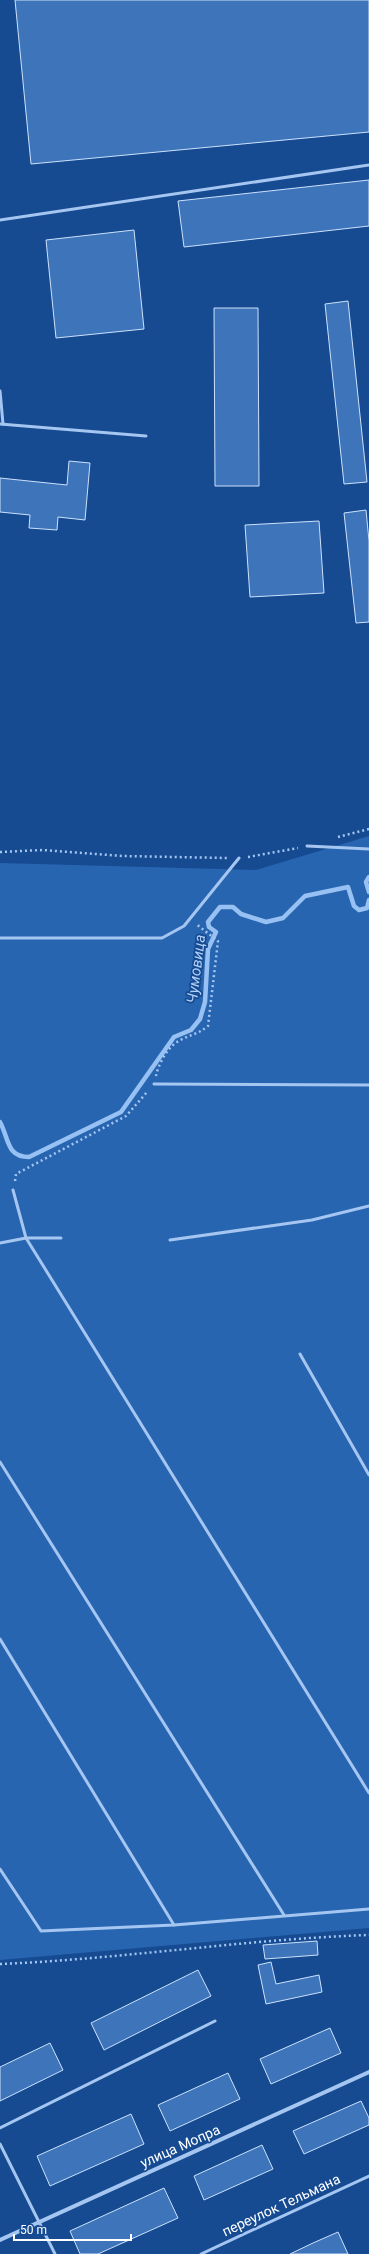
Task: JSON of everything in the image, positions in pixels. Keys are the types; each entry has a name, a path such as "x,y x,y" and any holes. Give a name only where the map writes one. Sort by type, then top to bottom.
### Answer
{"street":[{"name":"улица Мопра","path":"0,2240 369,2072"}],"lane":[{"path":"0,220 369,165"},
{"path":"0,391 2,424 146,436"},
{"path":"307,846 369,849"},
{"path":"0,938 162,938 184,926 240,858"},
{"path":"154,1084 369,1085"},
{"path":"13,1190 26,1238 369,1793"},
{"path":"170,1240 312,1220 369,1206"},
{"path":"0,1243 26,1238 61,1238"},
{"path":"300,1354 369,1475"},
{"path":"0,1462 284,1915"},
{"path":"0,1639 174,1925"},
{"path":"0,1869 41,1931 174,1925 369,1909"},
{"path":"0,2128 215,2021"},
{"path":"0,2144 55,2254"},
{"name":"переулок Тельмана","path":"202,2254 369,2176"}],"path":[{"path":"334,838 369,829"},
{"path":"0,852 43,850 123,856 240,858 307,846"},
{"path":"13,1190 16,1174 126,1116 154,1084 157,1073 172,1047 177,1042 198,1034 208,1026 218,941 208,931 189,920"},
{"path":"0,1964 116,1957 297,1938 369,1935"}],"shaded area":[{"path":"369,836 369,1928 0,1960 0,863 256,870"}],"building":[{"path":"15,0 369,0 369,132 31,164"},
{"path":"369,180 369,226 184,247 178,201"},
{"path":"134,230 144,329 56,338 46,240"},
{"path":"348,301 367,482 344,484 325,304"},
{"path":"214,308 258,308 259,486 215,486"},
{"path":"69,461 90,463 85,520 58,517 57,530 29,528 30,515 0,512 0,478 67,485"},
{"path":"366,510 369,541 369,622 356,623 344,513"},
{"path":"319,521 324,593 250,597 245,525"},
{"path":"317,1941 318,1955 265,1959 263,1945"},
{"path":"271,1962 276,1984 319,1975 322,1992 266,2004 258,1965"},
{"path":"198,1970 211,1996 104,2050 91,2023"},
{"path":"330,2028 341,2053 271,2084 260,2059"},
{"path":"50,2043 63,2070 0,2101 0,2067"},
{"path":"228,2073 240,2099 170,2131 158,2105"},
{"path":"361,2101 369,2118 369,2125 304,2154 293,2131"},
{"path":"131,2114 144,2144 50,2186 37,2156"},
{"path":"262,2145 273,2169 204,2200 194,2176"},
{"path":"164,2188 178,2218 98,2254 80,2254 70,2231"},
{"path":"338,2232 348,2254 290,2254 313,2243"}],"waterway":[{"name":"Чумовица","path":"369,877 366,882 369,892"},
{"name":"Чумовица","path":"0,1122 12,1150 16,1154 29,1157 121,1112 174,1037 191,1030 200,1019 205,1002 208,949 216,932 209,927 208,922 220,907 233,907 241,914 266,922 283,918 305,896 348,887 354,906 359,910 367,908 369,900"}]}
